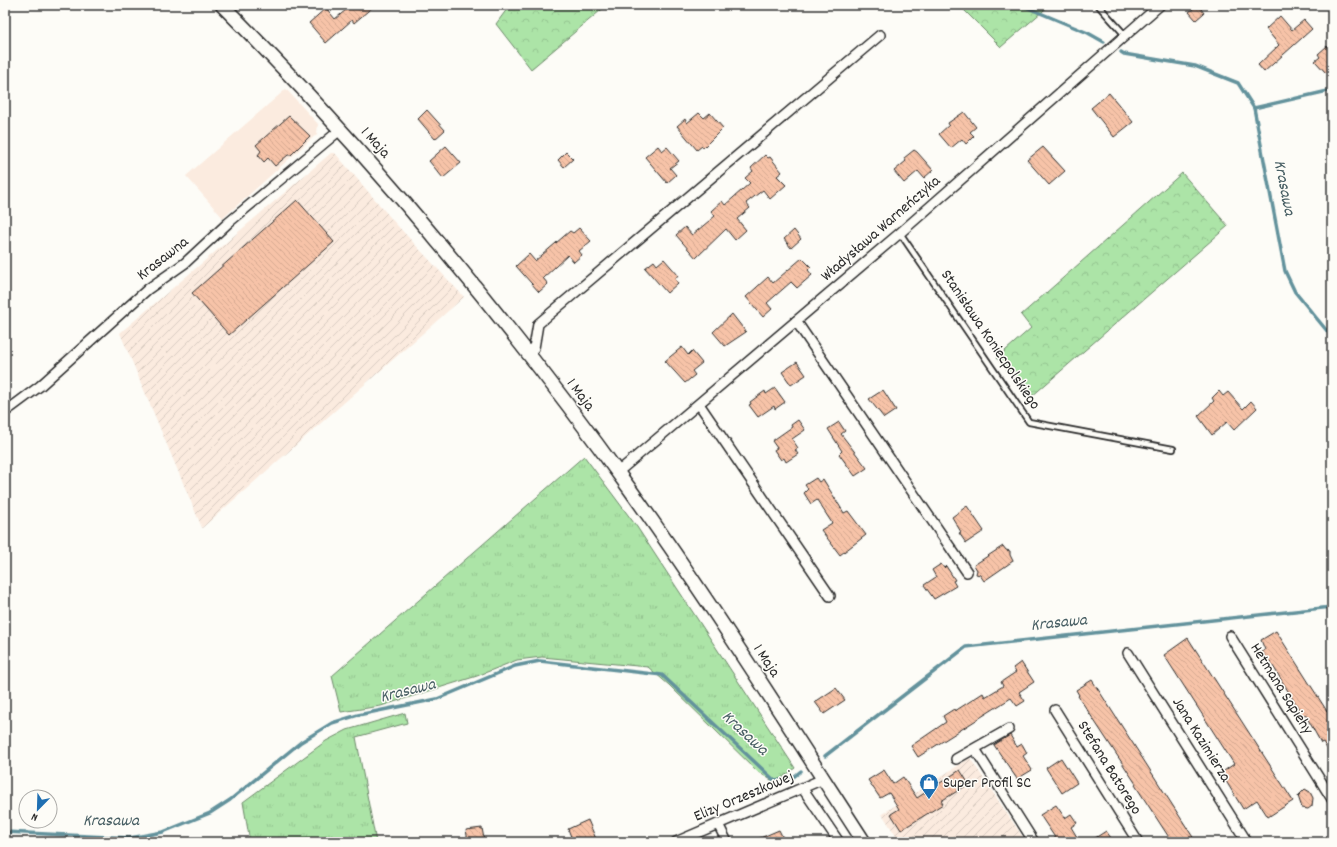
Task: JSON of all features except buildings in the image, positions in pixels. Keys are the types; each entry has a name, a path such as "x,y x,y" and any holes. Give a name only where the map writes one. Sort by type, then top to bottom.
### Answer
{"main road":[{"name":"1 Maja","path":"222,5 340,130 405,203 528,354 618,472 745,660 864,842"}],"street":[{"name":"Władysława Warneńczyka","path":"618,472 900,233 1160,5"},
{"path":"528,354 534,348 538,324 880,35"},
{"name":"Krasawna","path":"5,412 40,386 148,289 186,263 228,223 340,130"},
{"path":"796,321 967,572"},
{"path":"699,404 830,596"},
{"name":"Hetmana Sapiehy","path":"1230,636 1332,799"},
{"name":"Jana Kazimierza","path":"1128,653 1247,842"},
{"name":"Stefana Batorego","path":"1055,710 1138,842"},
{"path":"956,759 1009,729"},
{"path":"975,749 1034,842"},
{"name":"Elizy Orzeszkowej","path":"676,842 803,789 823,779"},
{"path":"803,789 839,842"},
{"path":"718,824 727,842"}],"lane":[{"path":"1098,5 1125,35"},
{"name":"Stanisława Koniecpolskiego","path":"900,233 1029,422 1173,449"}],"shaded area":[{"path":"286,89 318,124 317,134 223,218 186,176"},
{"path":"331,153 335,153 396,224 464,297 202,528 120,333"},
{"path":"970,758 1026,842 900,842 882,814"}],"green space":[{"path":"510,5 607,5 531,69 496,24"},
{"path":"959,5 1050,5 1001,47"},
{"path":"1182,173 1228,226 1031,397 997,358 1031,328 1021,315"},
{"path":"584,456 637,527 795,768 782,778 773,781 758,772 669,685 648,667 542,657 517,660 477,676 381,706 341,712 332,676"},
{"path":"405,713 407,723 356,737 376,842 250,842 243,802 326,741 347,730"}],"waterway":[{"path":"1021,5 1088,33 1104,42"},
{"path":"1121,52 1124,54 1195,66 1238,83 1254,108"},
{"name":"Krasawa","path":"1332,90 1254,108 1285,271 1295,292 1332,337"},
{"name":"Krasawa","path":"825,756 966,647 1332,607"},
{"name":"Krasawa","path":"5,832 130,838 163,832 210,813 230,800 301,742 332,723 358,715 437,699 515,666 540,661 662,675 775,781 791,779 801,771"}],"place":[{"name":"Super Profil SC","path":"929,800"}]}
